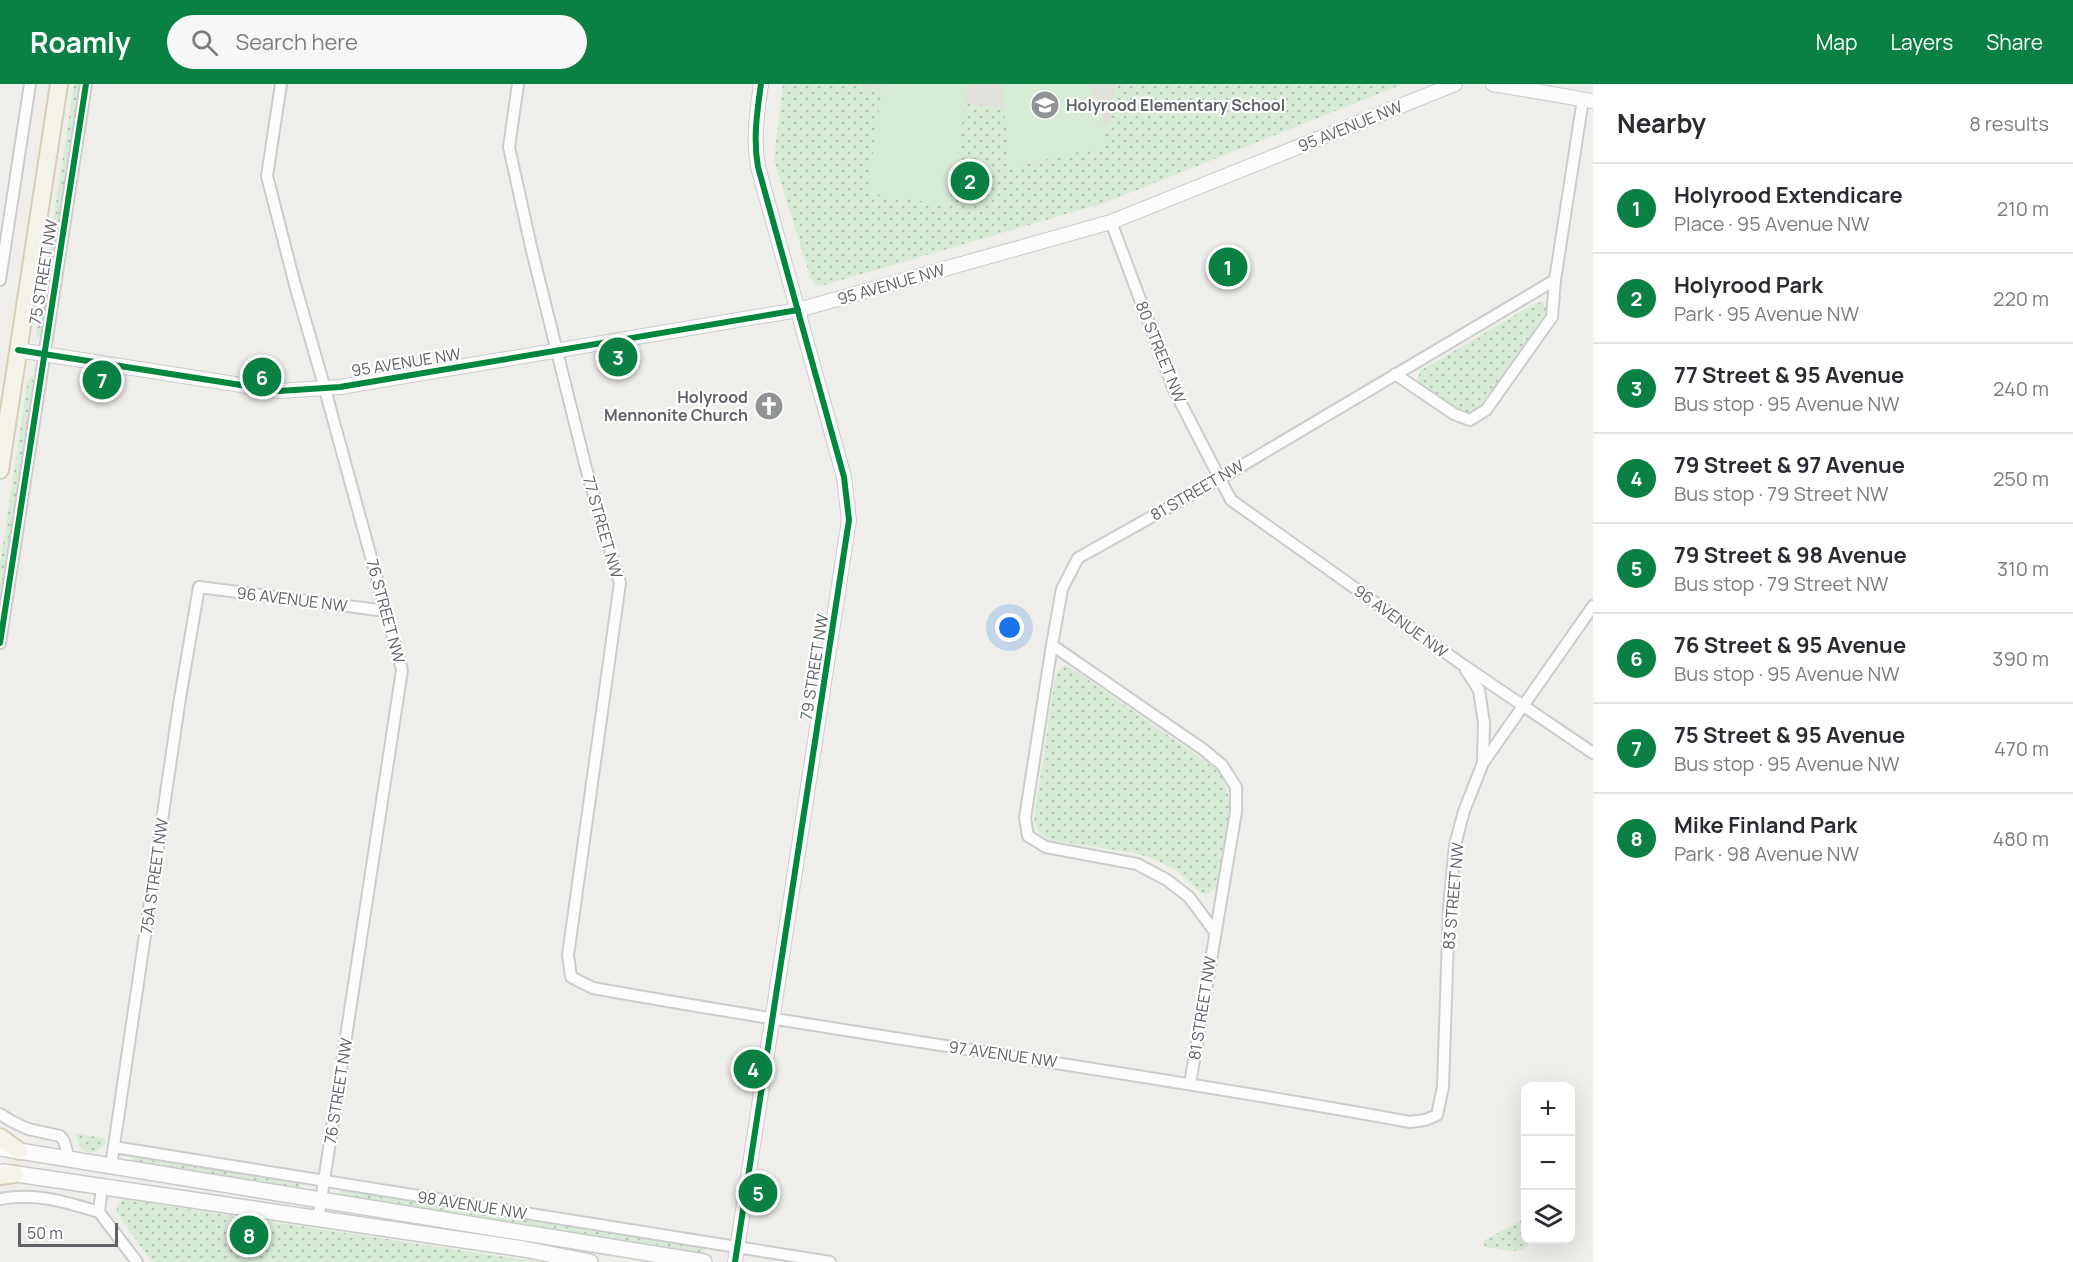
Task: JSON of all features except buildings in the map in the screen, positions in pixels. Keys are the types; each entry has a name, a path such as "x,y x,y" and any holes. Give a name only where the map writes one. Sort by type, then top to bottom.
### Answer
{"main road":[{"name":"75 STREET NW","path":"0,470 59,84"},
{"path":"0,1137 19,1151"},
{"name":"98 AVENUE NW","path":"0,1148 704,1262"},
{"path":"5,1174 524,1249 590,1262"}],"street":[{"path":"0,280 30,84"},
{"name":"75 STREET NW","path":"0,643 86,84"},
{"name":"76 STREET NW","path":"281,84 267,176 402,670 318,1220"},
{"name":"77 STREET NW","path":"518,84 508,147 586,468 620,583 568,955 571,977"},
{"name":"79 STREET NW","path":"735,1262 849,520 844,477 769,209 755,148 756,116 761,84"},
{"name":"95 AVENUE NW","path":"18,350 279,391 325,388 798,310 1111,222 1455,84"},
{"path":"1395,374 1454,414 1470,420 1486,410 1552,317 1556,280 1588,100 1493,84"},
{"name":"80 STREET NW","path":"1111,222 1174,390 1221,478"},
{"name":"81 STREET NW","path":"1215,932 1189,897 1167,880 1137,864 1046,848 1028,836 1025,818 1062,589 1078,558 1221,478 1556,280"},
{"name":"96 AVENUE NW","path":"1221,478 1231,500 1463,665 1593,753"},
{"name":"96 AVENUE NW","path":"199,587 386,611"},
{"name":"75A STREET NW","path":"111,1166 180,698 199,587"},
{"name":"83 STREET NW","path":"1437,1115 1443,1087 1449,907 1455,845 1464,811 1483,764 1593,606"},
{"name":"81 STREET NW","path":"1052,645 1204,750 1222,765 1236,787 1236,812 1190,1084"},
{"path":"1463,665 1479,690 1484,723 1483,764"},
{"name":"97 AVENUE NW","path":"571,977 592,988 1190,1084 1410,1122 1425,1120 1437,1115"},
{"path":"0,1114 18,1125 60,1136 64,1141 69,1159"},
{"name":"98 AVENUE NW","path":"114,1147 830,1262"},
{"path":"99,1212 102,1188"},
{"path":"0,1199 13,1196 41,1197 99,1212 137,1262"}],"shaded area":[{"name":"Holyrood Elementary School","path":"845,84 1117,84 1109,126"}],"green space":[{"path":"74,84 80,84 41,336 38,338 36,334"},
{"path":"783,84 845,84 1109,126 1117,84 1403,84 1104,203 821,286 815,285 811,279 774,160"},
{"path":"883,84 968,84 950,205 867,193"},
{"path":"1002,84 1086,84 1096,98 1102,114 1102,147 1017,166 1009,162"},
{"path":"1543,302 1547,310 1542,322 1481,405 1472,412 1461,413 1421,385 1418,379 1420,371 1536,303"},
{"path":"32,375 34,381 0,603 0,565 28,379"},
{"path":"1064,666 1073,669 1219,771 1227,791 1229,812 1218,886 1208,894 1201,893 1177,871 1136,853 1049,840 1040,834 1034,821 1055,678"},
{"path":"75,1133 106,1139 105,1144 96,1152 86,1152 79,1146"},
{"path":"133,1157 300,1184 300,1188 132,1161"},
{"path":"342,1190 705,1248 704,1253 339,1194"},
{"path":"123,1199 538,1262 152,1262 116,1212"},
{"path":"1521,1220 1521,1244 1528,1244 1523,1250 1512,1251 1485,1247 1483,1241"}],"cycle path":[{"path":"0,643 86,84"},
{"path":"735,1262 849,520 844,477 758,167 756,136 761,84"},
{"path":"18,350 279,391 340,387 798,310"}],"place":[{"name":"Holyrood Elementary School","path":"1045,105"},
{"name":"Holyrood Park","path":"970,181"},
{"name":"Holyrood Extendicare","path":"1228,267"},
{"name":"77 Street & 95 Avenue","path":"618,357"},
{"name":"76 Street & 95 Avenue","path":"262,377"},
{"name":"75 Street & 95 Avenue","path":"102,380"},
{"name":"Holyrood Mennonite Church","path":"769,406"},
{"name":"79 Street & 97 Avenue","path":"753,1069"},
{"name":"79 Street & 98 Avenue","path":"758,1193"},
{"name":"Mike Finland Park","path":"249,1235"}]}
